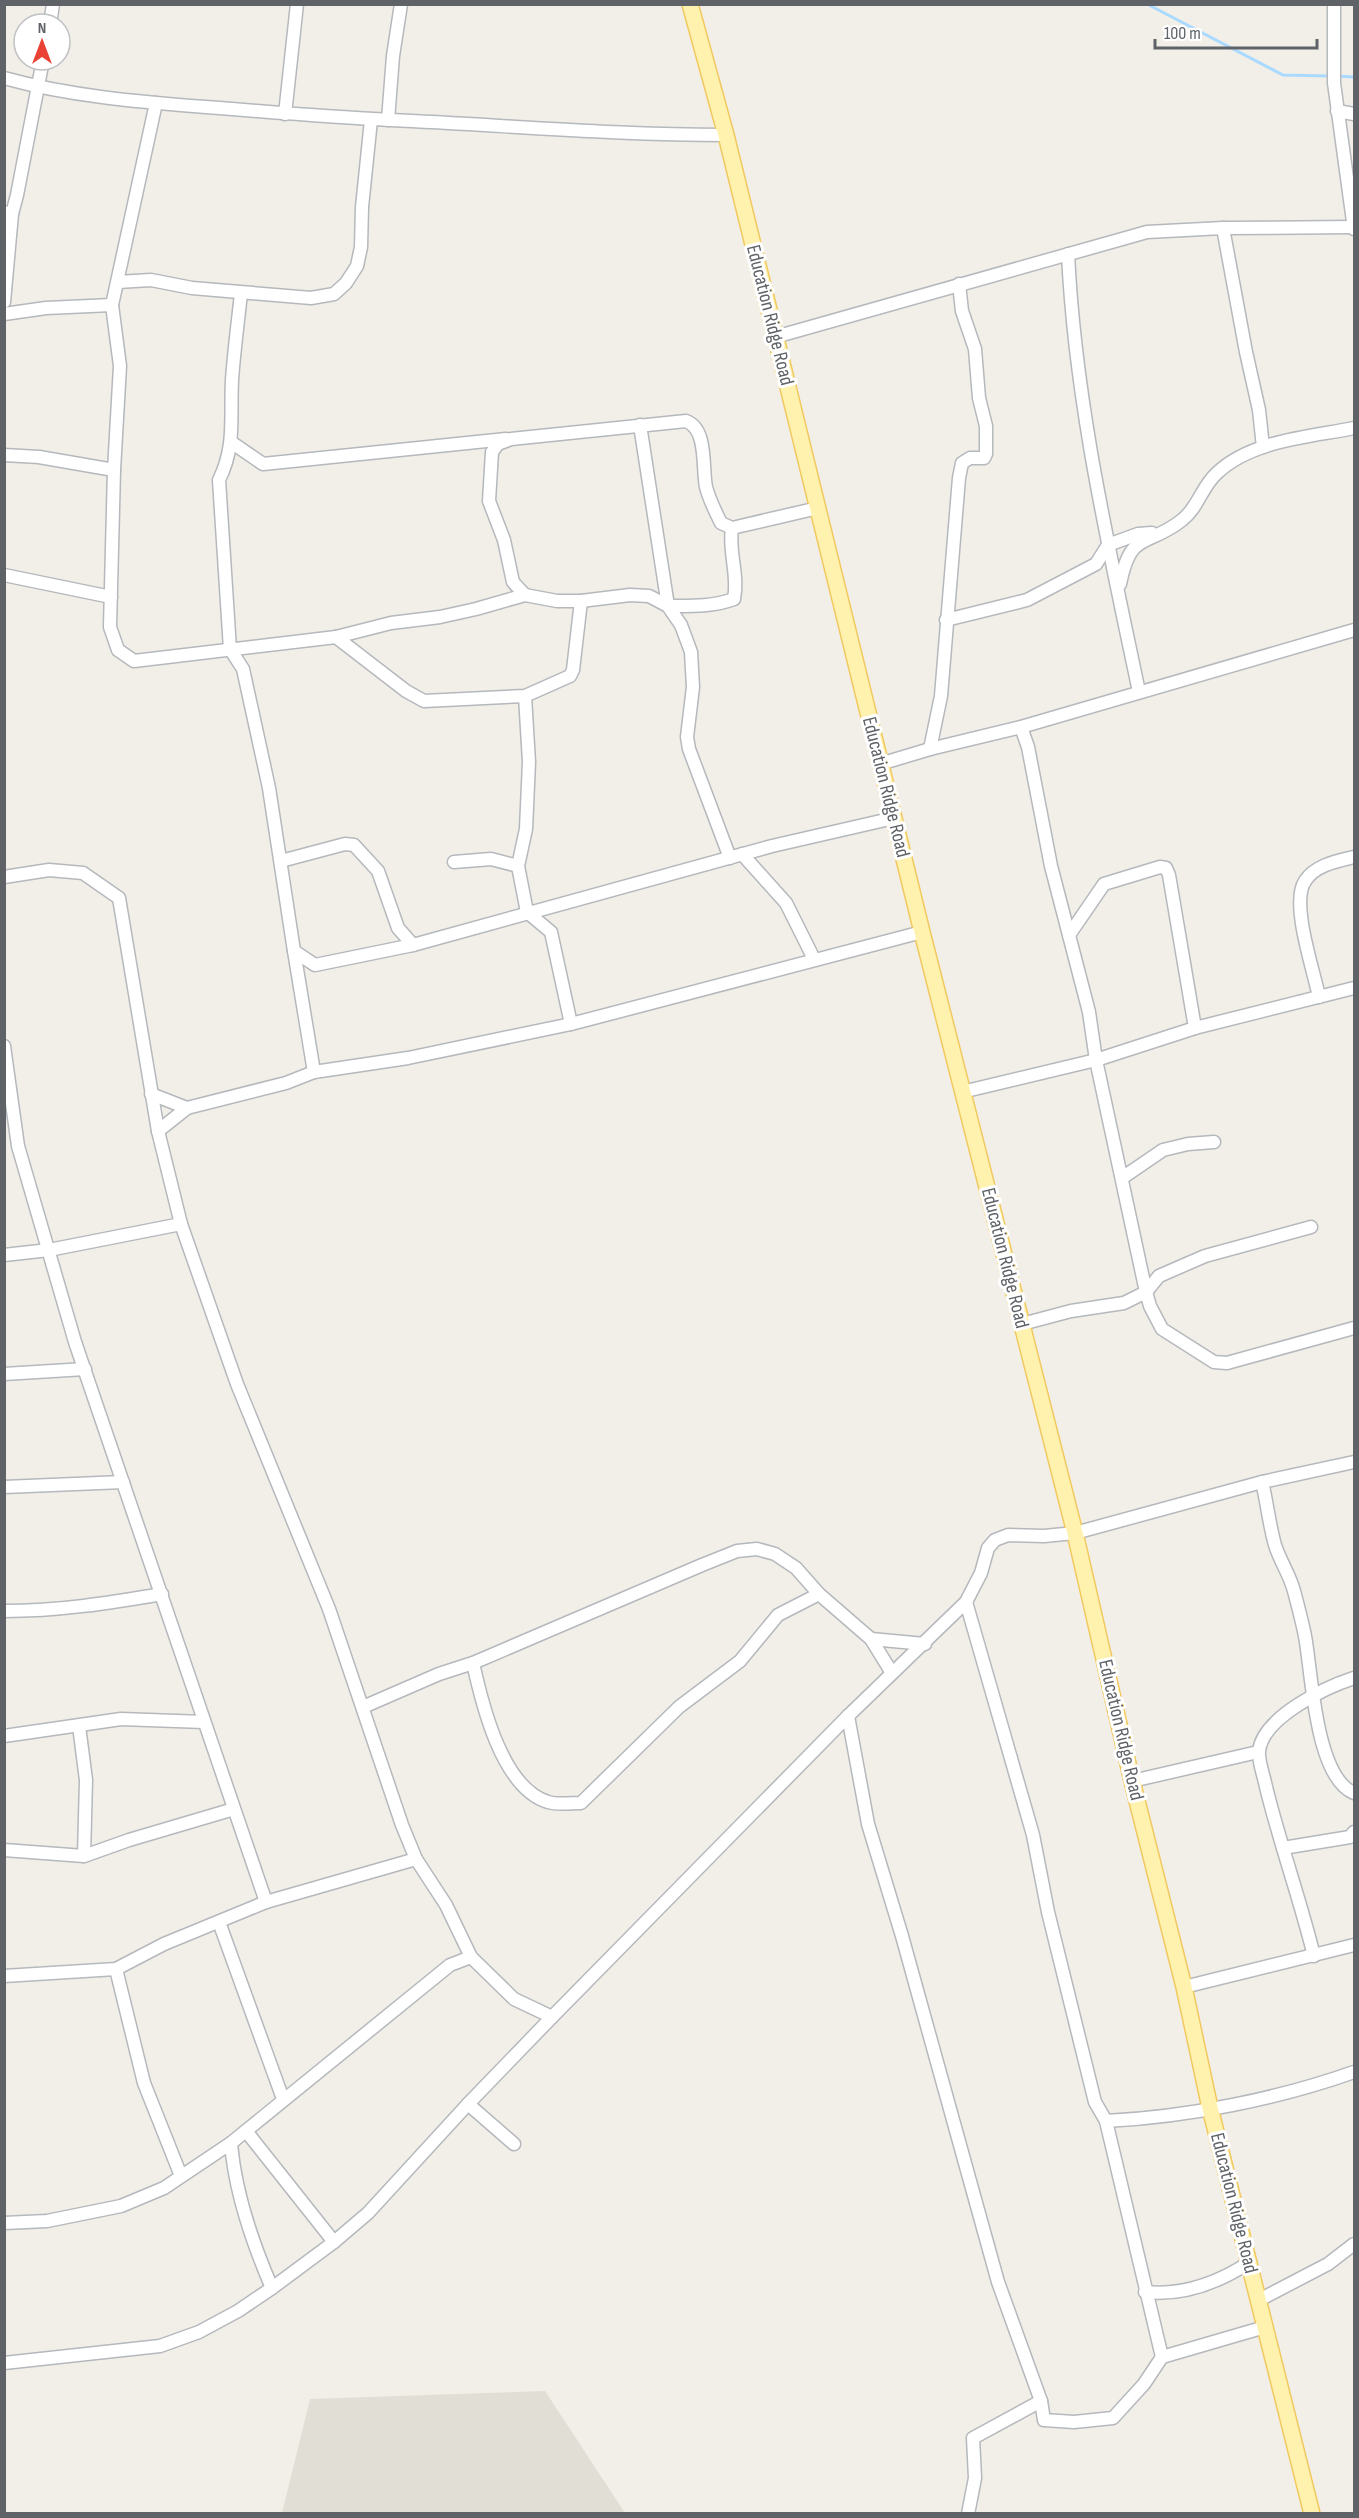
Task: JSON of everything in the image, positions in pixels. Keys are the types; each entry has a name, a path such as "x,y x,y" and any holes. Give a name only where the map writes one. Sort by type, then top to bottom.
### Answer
{"main road":[{"name":"Education Ridge Road","path":"690,4 726,135 880,764 1075,1533 1132,1781 1184,1987 1210,2108 1312,2514"}],"street":[{"path":"285,114 297,4"},
{"path":"388,120 400,4"},
{"path":"776,337 1147,232 1223,228 1354,228 1337,111 1334,4"},
{"path":"4,302 8,213 41,72"},
{"path":"4,78 38,87 156,103 285,114 642,135 726,135"},
{"path":"156,103 137,181 112,305 120,366 114,470 110,627 118,650 134,661 336,637 391,623 440,617 525,595 557,601 581,601 630,594 649,596 668,606 721,604 734,599 736,585 730,542 732,528"},
{"path":"1337,111 1354,114"},
{"path":"118,282 151,280 192,288 311,298 334,294 346,283 357,266 361,247 362,207 371,120"},
{"path":"1223,228 1246,352 1260,410 1263,447"},
{"path":"1068,254 1083,407 1108,545 1139,692"},
{"path":"930,749 941,696 959,478 962,463 970,458 984,458 987,447 986,426 979,398 975,349 962,311 959,284"},
{"path":"241,293 232,381 231,442 228,461 219,480 230,649 243,669 269,788 314,1072"},
{"path":"4,314 46,308 112,305"},
{"path":"231,442 263,464 686,421 692,423 702,446 706,488 721,522 732,528 818,508"},
{"path":"639,425 668,606 681,625 691,652 693,687 687,737 689,749 736,856 786,903 814,959"},
{"path":"1118,591 1128,554 1144,540 1188,516 1216,473 1230,463 1263,447 1354,428"},
{"path":"511,439 498,444 492,452 489,501 504,540 513,582 525,595"},
{"path":"4,455 114,470"},
{"path":"946,620 1026,600 1096,564 1108,545 1138,534 1157,533"},
{"path":"4,575 111,597"},
{"path":"336,637 406,691 424,701 525,696 570,676 573,670 581,601"},
{"path":"880,764 930,749 1021,728 1354,630"},
{"path":"525,696 528,773 526,829 518,866 527,912 551,932 571,1024"},
{"path":"1021,728 1028,747 1051,866 1089,1012 1096,1060 1146,1292 1150,1306 1162,1329 1214,1362 1227,1363 1354,1328"},
{"path":"294,951 315,965 413,945 736,856 894,818"},
{"path":"281,861 345,844 354,845 378,871 398,928 413,945"},
{"path":"1319,997 1303,925 1300,895 1305,882 1316,870 1354,857"},
{"path":"454,862 491,859 518,866"},
{"path":"1069,935 1104,884 1160,867 1166,868 1196,1028"},
{"path":"4,877 49,870 83,873 118,898 151,1094 181,1224 237,1384 329,1609 402,1825 416,1859 446,1905 471,1957 514,1999 552,2017"},
{"path":"159,1131 187,1108 286,1083 314,1072 408,1058 571,1024 922,932"},
{"path":"962,1092 1096,1060 1196,1028 1354,988"},
{"path":"4,1046 18,1146 75,1342 266,1902"},
{"path":"151,1094 187,1108"},
{"path":"1122,1178 1163,1150 1188,1144 1214,1142"},
{"path":"4,1146 18,1146"},
{"path":"4,1256 49,1250 181,1224"},
{"path":"1022,1324 1071,1311 1124,1303 1146,1292 1159,1276 1205,1256 1311,1227"},
{"path":"4,1374 85,1369"},
{"path":"4,2364 160,2346 199,2332 238,2311 334,2242 368,2213 552,2017 848,1716 966,1602 981,1573 988,1548 995,1540 1008,1535 1044,1536 1075,1533 1263,1482 1354,1462"},
{"path":"4,1487 123,1482"},
{"path":"1263,1482 1274,1543 1293,1587 1305,1637 1312,1698 1333,1772 1347,1790 1354,1793"},
{"path":"363,1707 737,1551 757,1549 775,1554 796,1568 819,1594 871,1639 892,1673"},
{"path":"4,1611 34,1611 90,1605 162,1594"},
{"path":"473,1663 488,1723 508,1769 531,1791 548,1802 581,1803 679,1707 740,1661 778,1616 819,1594"},
{"path":"966,1602 1034,1835 1048,1912 1095,2102 1106,2121 1162,2357"},
{"path":"871,1639 925,1644"},
{"path":"1314,1956 1258,1752 1270,1728 1281,1716 1334,1685 1354,1678"},
{"path":"848,1716 867,1824 902,1935 998,2282 1041,2401 1044,2420 1074,2422 1113,2418 1144,2384 1162,2357 1265,2327"},
{"path":"4,1736 121,1719 204,1722"},
{"path":"79,1726 86,1780 84,1856"},
{"path":"1132,1781 1258,1752"},
{"path":"4,1850 84,1856 129,1840 234,1809"},
{"path":"1283,1848 1350,1836 1354,1832"},
{"path":"5,1977 116,1970 164,1944 266,1902 416,1859"},
{"path":"219,1922 283,2099"},
{"path":"1184,1987 1354,1945"},
{"path":"4,2223 47,2221 121,2206 164,2188 231,2143 450,1965 471,1957"},
{"path":"116,1970 144,2083 181,2176"},
{"path":"1106,2121 1210,2108 1306,2089 1354,2072"},
{"path":"468,2104 514,2144"},
{"path":"246,2131 334,2242"},
{"path":"231,2143 253,2243 272,2288"},
{"path":"1259,2300 1328,2264 1354,2244"},
{"path":"1145,2292 1172,2293 1200,2286 1226,2278 1250,2262"},
{"path":"968,2514 975,2478 974,2438 1041,2401"}],"shaded area":[{"path":"545,2391 625,2513 282,2513 310,2399"}],"waterway":[{"path":"1147,4 1283,75 1329,76"},
{"path":"1336,76 1354,77"}]}
